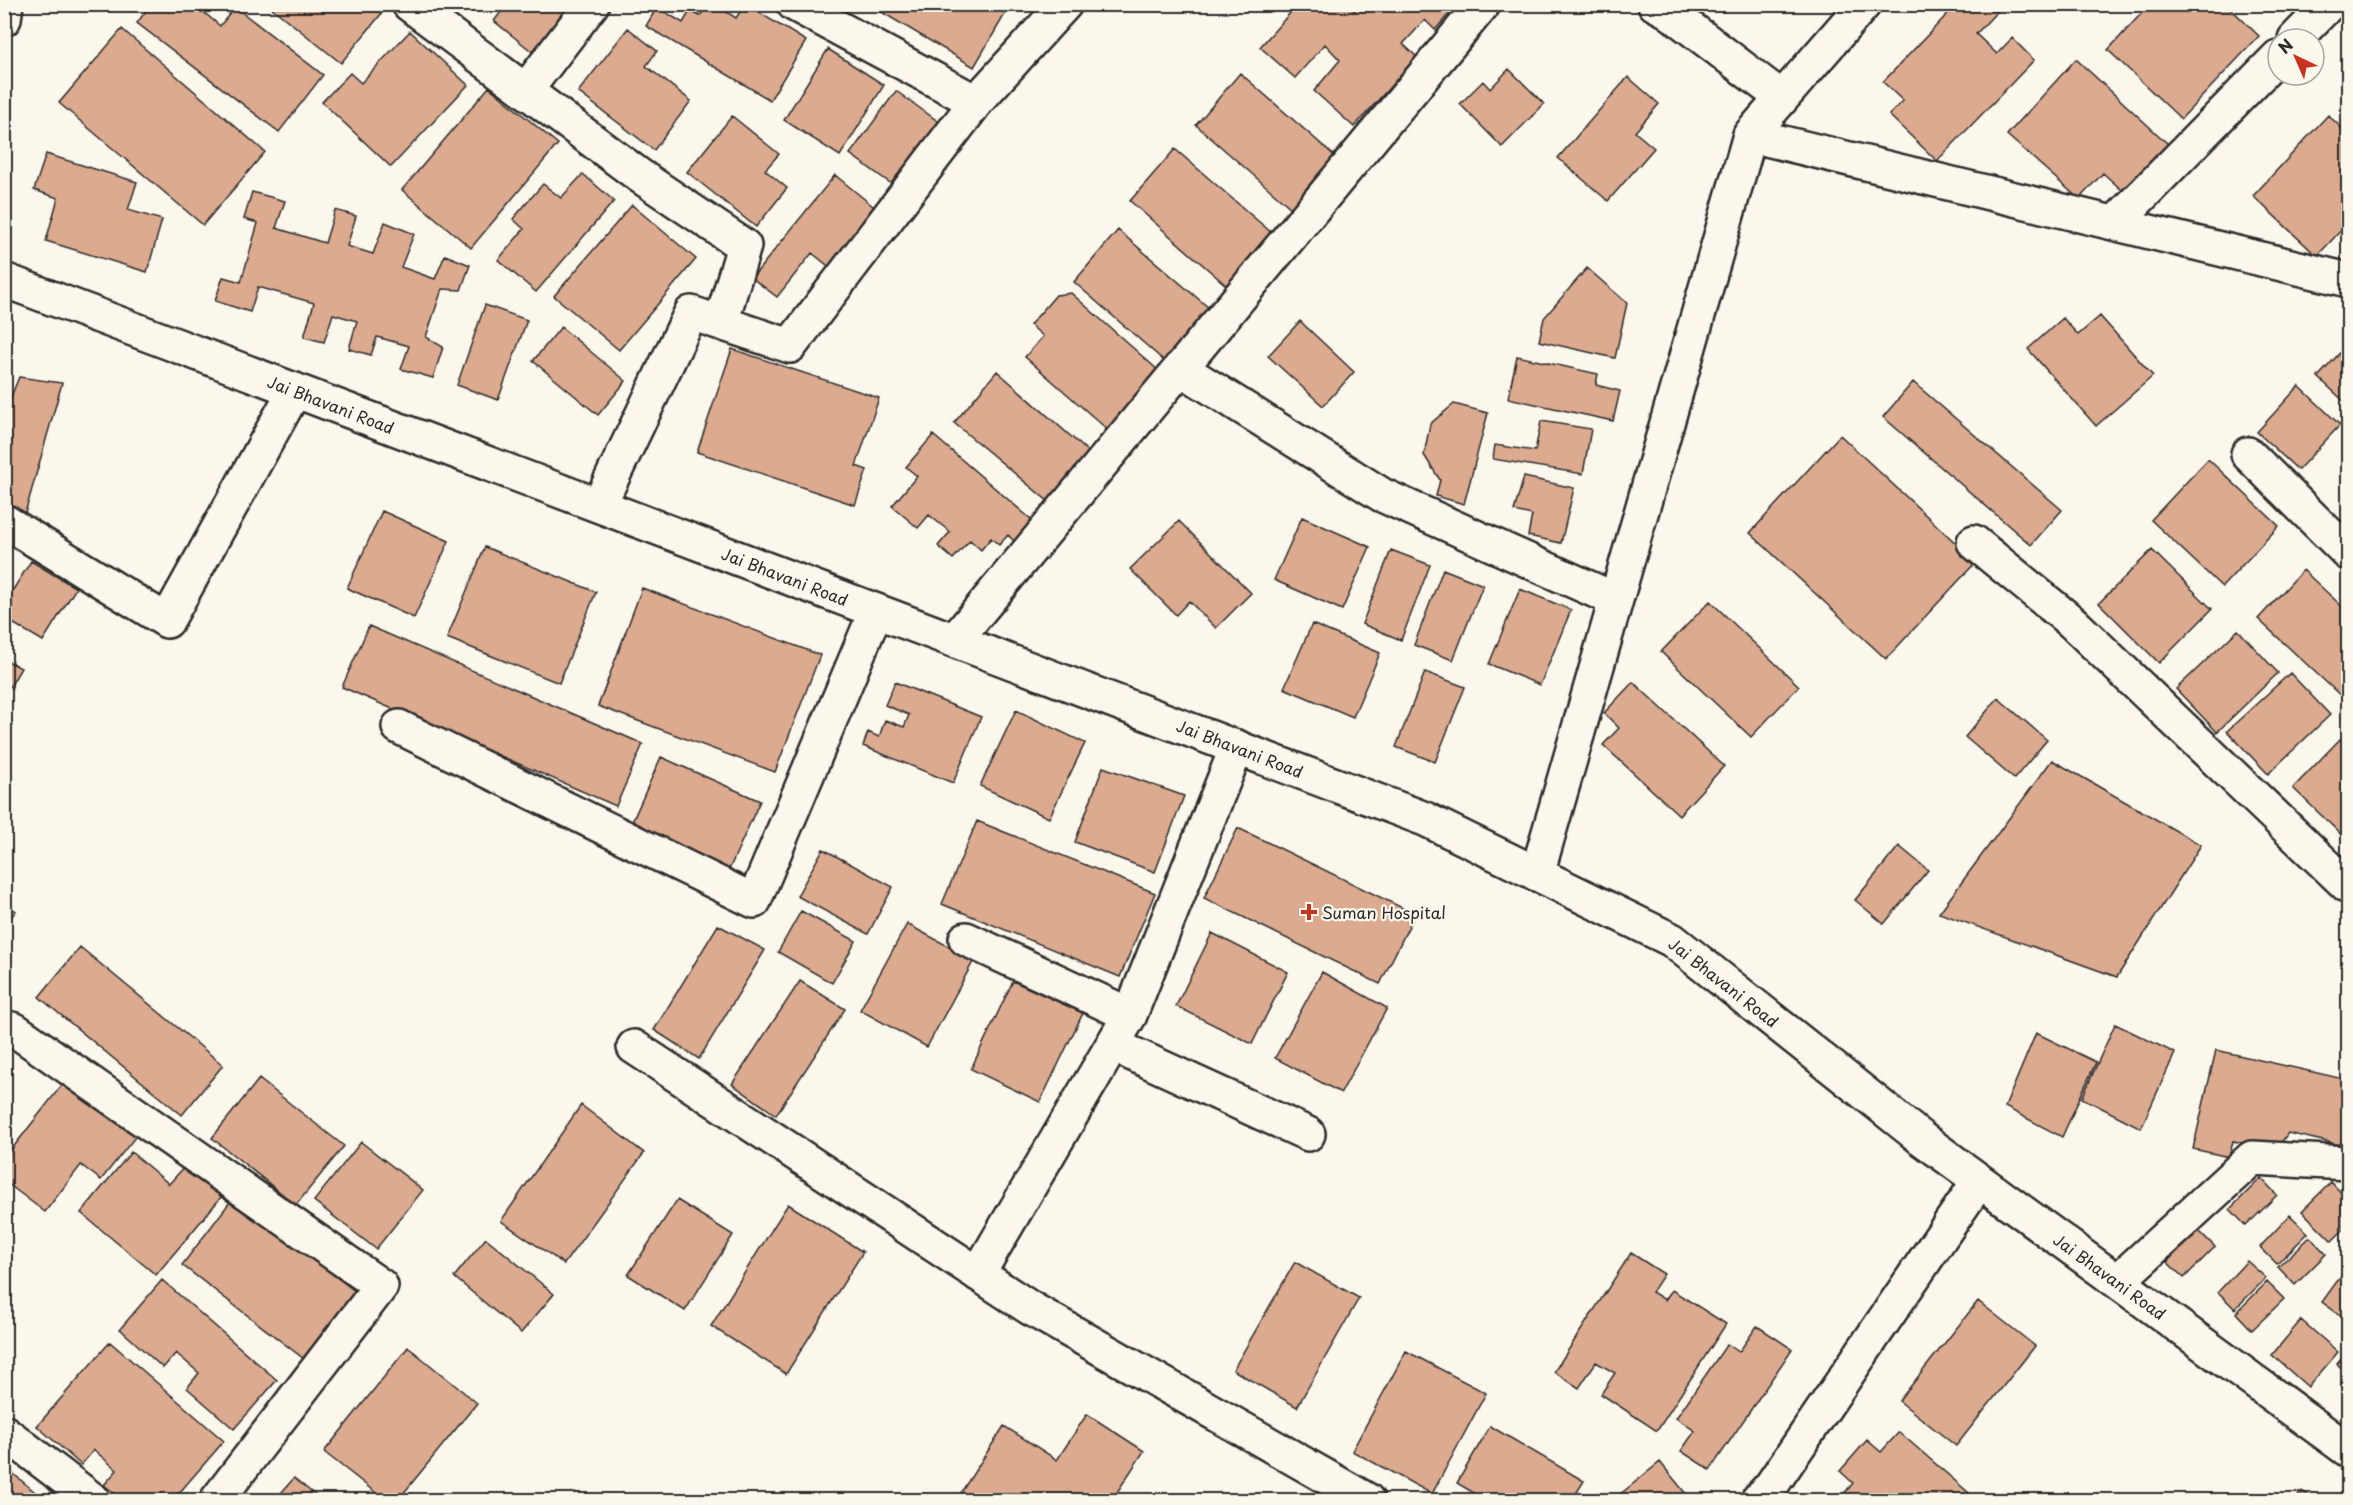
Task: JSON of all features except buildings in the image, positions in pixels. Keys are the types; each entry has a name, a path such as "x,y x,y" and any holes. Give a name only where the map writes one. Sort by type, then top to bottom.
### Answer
{"street":[{"path":"4,19 6,4"},
{"path":"409,4 640,176 744,246 721,323"},
{"path":"526,90 592,4"},
{"path":"794,4 975,102"},
{"path":"599,505 691,313 790,346 975,102 1065,4"},
{"path":"955,640 1483,4"},
{"path":"1655,4 1668,11 1782,98"},
{"path":"1538,874 1750,135 1864,4"},
{"path":"2307,27 2329,4"},
{"path":"2115,224 2266,69"},
{"path":"1750,135 2349,280"},
{"name":"Jai Bhavani Road","path":"4,280 1425,819 1672,940 1921,1138 2349,1450"},
{"path":"1180,368 1382,495 1616,600"},
{"path":"4,521 167,621 295,390"},
{"path":"2248,454 2349,553"},
{"path":"1974,542 2073,623 2349,886"},
{"path":"399,727 754,901 876,611"},
{"path":"978,1274 1130,1015 1238,747"},
{"path":"966,939 1130,1015"},
{"path":"4,1028 15,1030 381,1286 217,1500"},
{"path":"1113,1045 1308,1134"},
{"path":"634,1047 1030,1308 1367,1500"},
{"path":"2118,1281 2252,1158 2349,1162"},
{"path":"1758,1500 1771,1486 1980,1181"},
{"path":"4,1432 93,1500"}],"place":[{"name":"Suman Hospital","path":"1309,912"}]}
